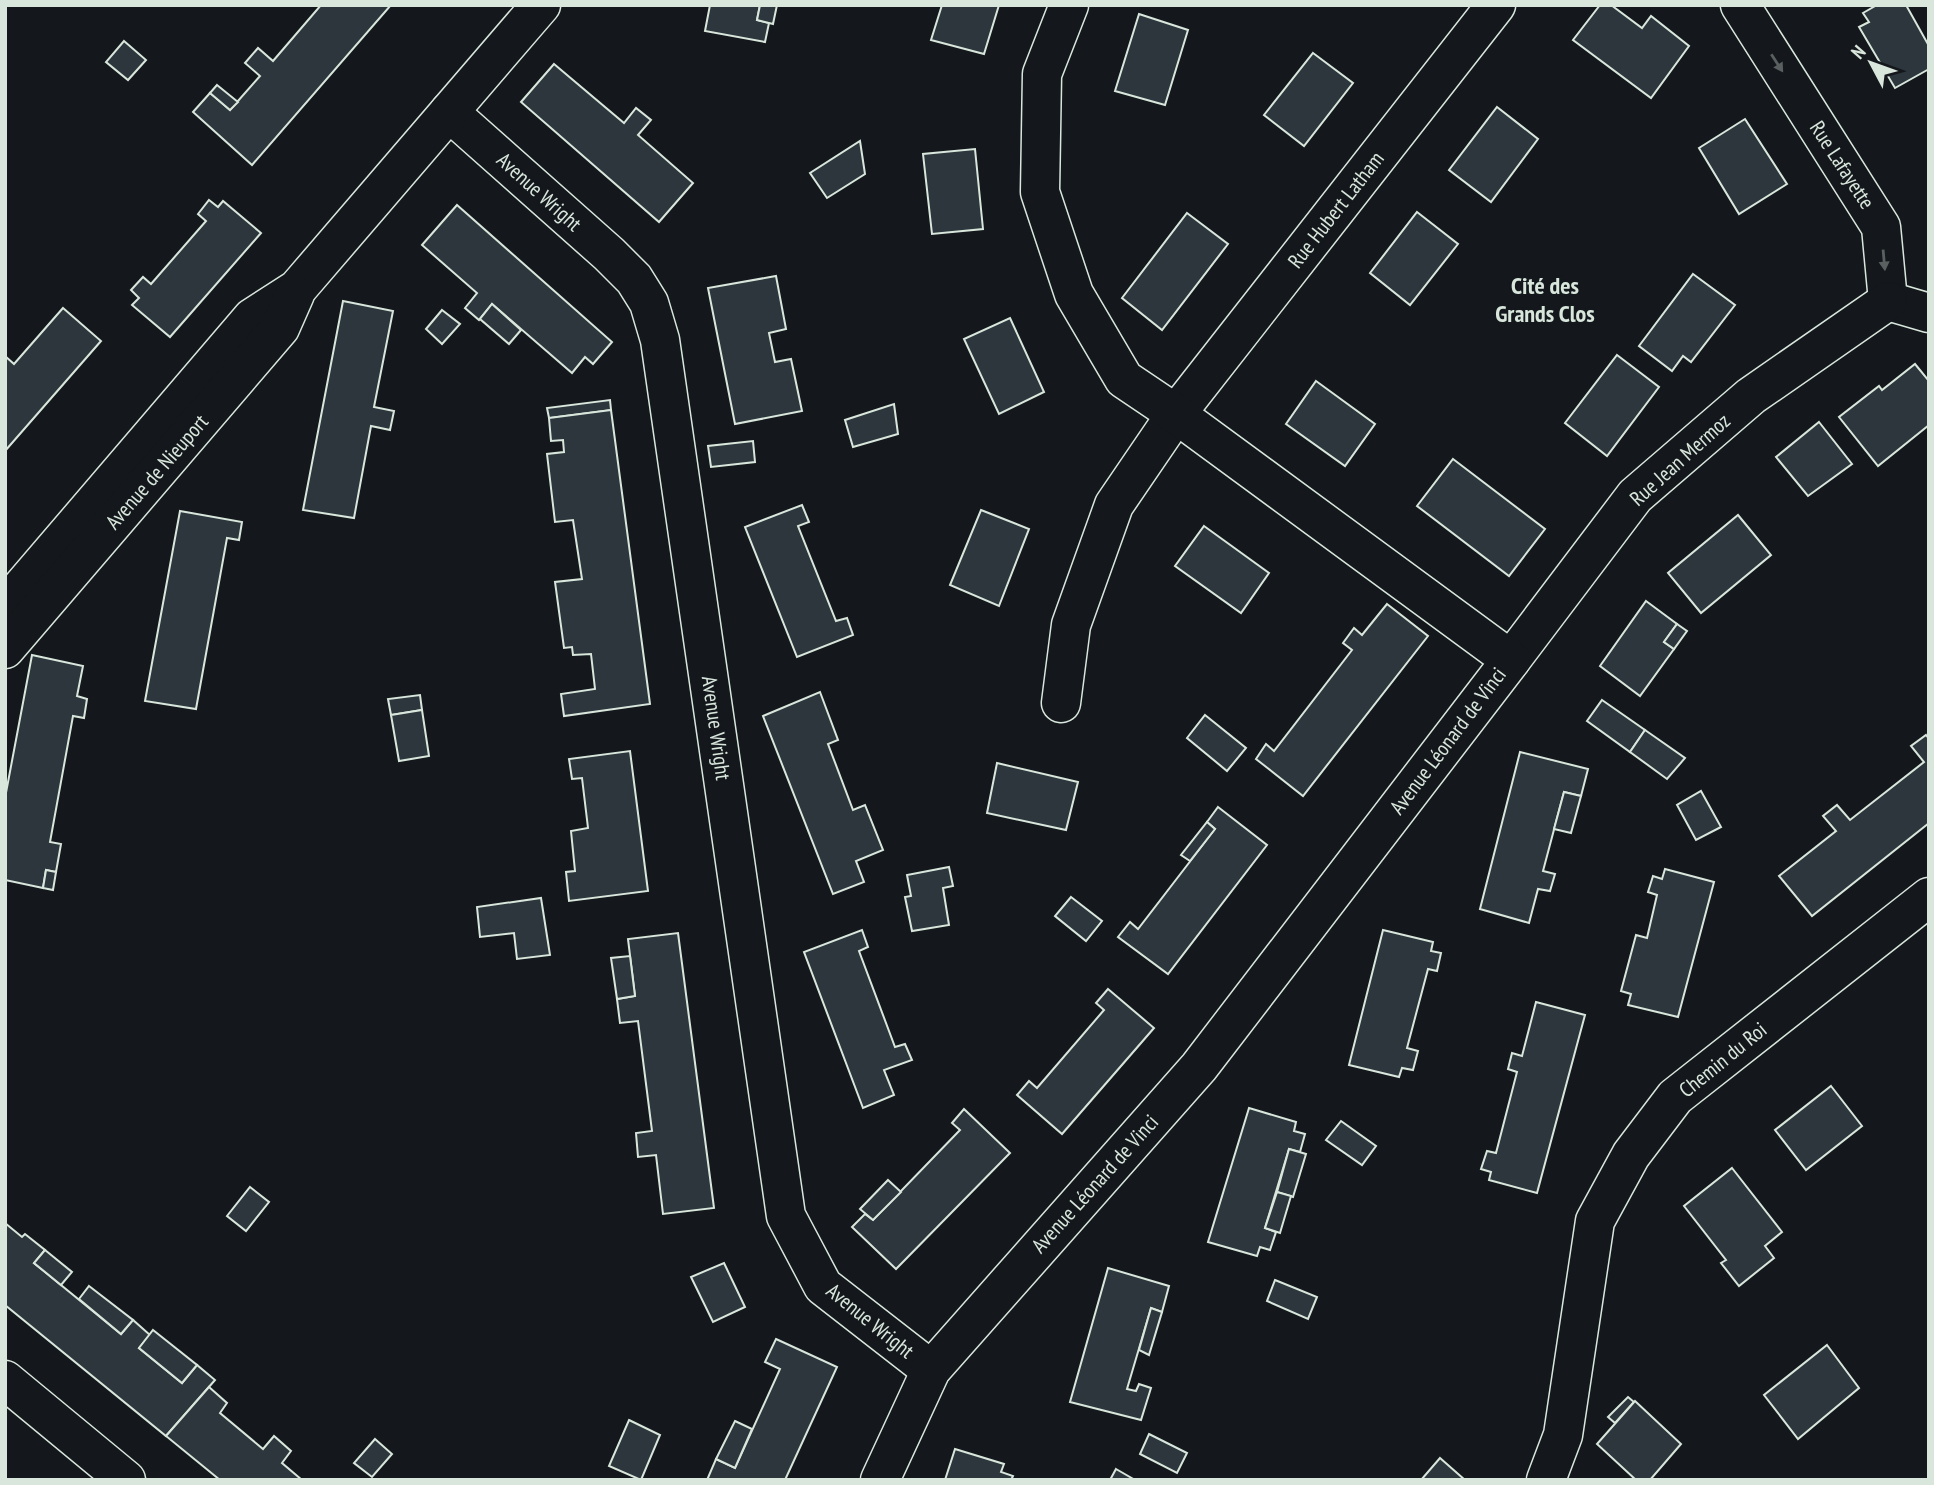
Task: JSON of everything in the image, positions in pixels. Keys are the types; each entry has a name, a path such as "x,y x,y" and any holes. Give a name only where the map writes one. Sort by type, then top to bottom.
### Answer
{"street":[{"name":"Avenue de Nieuport","path":"5,607 252,318 297,289 541,5"},
{"name":"Avenue Léonard de Vinci","path":"880,1480 931,1370 1199,1067 1511,660 1176,414 1124,379 1074,293 1040,192 1042,74 1069,5"},
{"name":"Rue Hubert Latham","path":"1061,703 1071,625 1114,505 1176,414 1496,5"},
{"name":"Rue Lafayette","path":"1740,5 1881,227 1888,300"},
{"name":"Avenue Wright","path":"449,112 609,254 634,279 649,303 660,340 786,1216 823,1286 931,1370"},
{"name":"Avenue de Nieuport","path":"5,649 280,328 297,289"},
{"path":"1888,300 1929,313"},
{"name":"Rue Jean Mermoz","path":"1511,660 1635,496 1751,396 1888,300"},
{"name":"Chemin du Roi","path":"1546,1480 1563,1435 1595,1221 1631,1155 1675,1097 1929,897"},
{"path":"5,1380 126,1480"}],"building":[{"path":"321,5 391,5 252,165 193,112 210,93 230,110 260,76 245,63 258,48 273,61"},
{"path":"710,5 760,5 757,20 769,23 765,42 705,31"},
{"path":"760,5 777,5 773,24 757,20"},
{"path":"942,5 999,5 984,54 931,40"},
{"path":"1600,5 1611,5 1642,28 1651,16 1689,46 1651,98 1573,40"},
{"path":"1877,5 1906,5 1929,46 1929,69 1895,88 1859,27 1869,22 1863,13"},
{"path":"1139,14 1188,30 1165,105 1115,91"},
{"path":"124,41 146,60 128,80 106,62"},
{"path":"1313,53 1353,83 1304,146 1264,115"},
{"path":"554,64 624,123 636,108 651,120 638,135 693,183 659,222 521,102"},
{"path":"217,85 238,102 230,110 210,93"},
{"path":"1497,107 1538,139 1491,202 1449,170"},
{"path":"1745,119 1787,184 1739,214 1699,148"},
{"path":"860,141 865,174 827,198 810,173"},
{"path":"975,149 983,229 932,234 923,154"},
{"path":"209,200 218,207 223,201 261,233 170,337 132,305 139,298 131,290 143,277 151,284 206,221 198,214"},
{"path":"457,205 612,342 593,364 585,357 572,373 492,304 479,320 465,308 477,293 422,245"},
{"path":"1417,212 1458,244 1410,305 1370,273"},
{"path":"1187,213 1228,244 1162,330 1122,298"},
{"path":"1693,274 1735,305 1691,362 1683,356 1672,371 1639,346"},
{"path":"776,276 786,329 769,333 775,362 791,359 802,411 735,424 708,288"},
{"path":"343,301 393,311 374,407 394,411 390,430 371,426 354,518 303,510"},
{"path":"492,304 521,330 509,344 480,319"},
{"path":"63,308 101,341 5,451 5,356 14,364"},
{"path":"442,310 460,324 442,344 426,329"},
{"path":"1010,318 1044,392 999,414 964,339"},
{"path":"1617,355 1659,387 1607,456 1565,423"},
{"path":"1915,364 1929,381 1929,425 1878,466 1839,417 1879,386 1882,390"},
{"path":"1316,381 1375,424 1345,466 1286,424"},
{"path":"610,400 611,410 549,418 547,408"},
{"path":"894,404 898,434 853,447 845,420"},
{"path":"611,410 650,704 564,716 561,694 595,689 591,654 573,655 572,647 564,648 555,582 582,579 573,520 555,522 547,454 564,452 563,440 551,441 549,418"},
{"path":"1819,422 1852,464 1808,496 1776,457"},
{"path":"753,441 755,462 711,467 708,446"},
{"path":"1453,459 1545,529 1509,576 1417,506"},
{"path":"802,505 809,522 798,526 836,621 847,618 853,635 797,657 745,527"},
{"path":"981,510 1029,529 999,606 950,585"},
{"path":"180,511 242,522 239,540 227,538 196,709 145,701"},
{"path":"1738,515 1771,555 1701,613 1668,573"},
{"path":"1204,526 1269,573 1241,613 1175,566"},
{"path":"1646,601 1677,624 1664,642 1674,649 1640,696 1600,666"},
{"path":"1387,604 1428,636 1303,796 1256,759 1266,744 1274,751 1352,650 1343,643 1354,628 1362,635"},
{"path":"1677,624 1687,631 1674,649 1664,642"},
{"path":"32,655 83,666 77,696 87,699 84,718 73,716 50,842 61,844 56,872 46,870 43,888 5,880 5,798"},
{"path":"820,692 838,740 828,744 853,810 865,805 883,850 856,861 864,882 833,894 763,716"},
{"path":"420,695 422,710 391,715 388,699"},
{"path":"1602,700 1645,730 1630,752 1587,721"},
{"path":"422,710 429,756 399,761 391,715"},
{"path":"1205,715 1246,748 1227,771 1187,738"},
{"path":"1645,730 1685,758 1667,779 1630,752"},
{"path":"1926,735 1929,739 1929,823 1812,916 1779,876 1836,831 1823,816 1837,805 1850,820 1924,762 1911,746"},
{"path":"630,751 648,891 569,901 566,872 575,871 571,831 588,828 582,778 572,779 569,759"},
{"path":"1520,752 1588,769 1581,796 1564,792 1543,871 1555,874 1550,891 1538,889 1529,923 1480,909"},
{"path":"997,763 1078,782 1066,830 987,813"},
{"path":"1701,791 1721,827 1696,840 1677,805"},
{"path":"1564,792 1581,796 1571,833 1554,829"},
{"path":"1218,807 1267,845 1168,974 1118,937 1130,922 1138,929 1215,829 1207,822"},
{"path":"1207,822 1215,829 1190,861 1181,855"},
{"path":"949,867 953,886 943,888 949,925 912,931 905,897 911,896 907,875"},
{"path":"1665,869 1714,882 1678,1017 1628,1005 1631,994 1621,991 1636,935 1647,938 1657,895 1648,892 1653,876 1662,879"},
{"path":"46,870 56,872 53,890 43,888"},
{"path":"1071,897 1102,921 1086,941 1055,916"},
{"path":"541,898 550,955 517,959 514,933 480,937 477,907"},
{"path":"862,930 868,947 859,951 895,1047 905,1044 912,1060 884,1070 894,1095 863,1108 804,952"},
{"path":"1383,930 1433,942 1431,951 1441,953 1437,971 1428,969 1407,1048 1418,1051 1413,1070 1402,1068 1399,1077 1349,1065"},
{"path":"678,933 714,1208 663,1214 656,1155 638,1157 636,1133 652,1131 638,1021 620,1023 617,999 635,996 628,939"},
{"path":"630,956 635,996 617,999 611,958"},
{"path":"1108,989 1154,1028 1062,1134 1017,1095 1029,1081 1037,1088 1104,1010 1096,1003"},
{"path":"1536,1002 1585,1015 1537,1193 1489,1180 1491,1172 1481,1169 1487,1151 1496,1153 1517,1072 1508,1069 1512,1053 1522,1056"},
{"path":"1831,1086 1862,1126 1806,1170 1775,1130"},
{"path":"1249,1108 1296,1122 1294,1131 1305,1134 1300,1152 1289,1149 1265,1228 1276,1232 1270,1250 1260,1247 1257,1256 1208,1242"},
{"path":"964,1109 1010,1153 896,1269 852,1227 865,1214 873,1220 960,1130 952,1123"},
{"path":"1341,1121 1376,1146 1362,1165 1326,1140"},
{"path":"1289,1149 1306,1154 1293,1197 1277,1192"},
{"path":"1732,1168 1782,1232 1765,1246 1774,1258 1739,1286 1721,1263 1726,1260 1684,1206"},
{"path":"888,1180 901,1192 873,1220 860,1209"},
{"path":"250,1187 269,1202 246,1231 227,1216"},
{"path":"1277,1192 1291,1196 1280,1233 1265,1228"},
{"path":"5,1223 45,1250 34,1263 121,1334 133,1320 150,1335 139,1348 182,1383 197,1365 215,1380 166,1436 5,1305"},
{"path":"45,1250 72,1272 61,1285 34,1263"},
{"path":"724,1263 745,1307 713,1322 691,1277"},
{"path":"1108,1268 1169,1286 1162,1312 1151,1308 1127,1389 1136,1391 1139,1384 1151,1388 1141,1420 1070,1402"},
{"path":"1275,1280 1317,1297 1308,1319 1267,1301"},
{"path":"89,1286 133,1320 121,1334 79,1299"},
{"path":"1151,1308 1162,1312 1149,1355 1139,1350"},
{"path":"153,1330 197,1365 182,1383 139,1348"},
{"path":"776,1339 837,1367 785,1480 707,1480 716,1459 735,1468 780,1369 765,1362"},
{"path":"1827,1345 1859,1388 1798,1439 1764,1395"},
{"path":"209,1387 227,1403 220,1413 263,1449 274,1436 291,1451 282,1463 302,1480 220,1480 166,1436"},
{"path":"1628,1397 1634,1402 1615,1423 1608,1417"},
{"path":"1635,1401 1681,1444 1650,1480 1636,1480 1597,1444"},
{"path":"629,1420 660,1435 641,1480 609,1466"},
{"path":"735,1421 752,1429 735,1468 716,1459"},
{"path":"1149,1434 1187,1453 1177,1473 1140,1454"},
{"path":"375,1439 392,1454 372,1477 354,1463"},
{"path":"955,1449 1004,1464 1001,1472 1013,1476 1011,1480 945,1480"},
{"path":"1440,1458 1465,1480 1421,1480"},
{"path":"1116,1469 1135,1480 1110,1480"}],"district":[{"name":"Cité des Grands Clos","path":"1545,300"}]}
